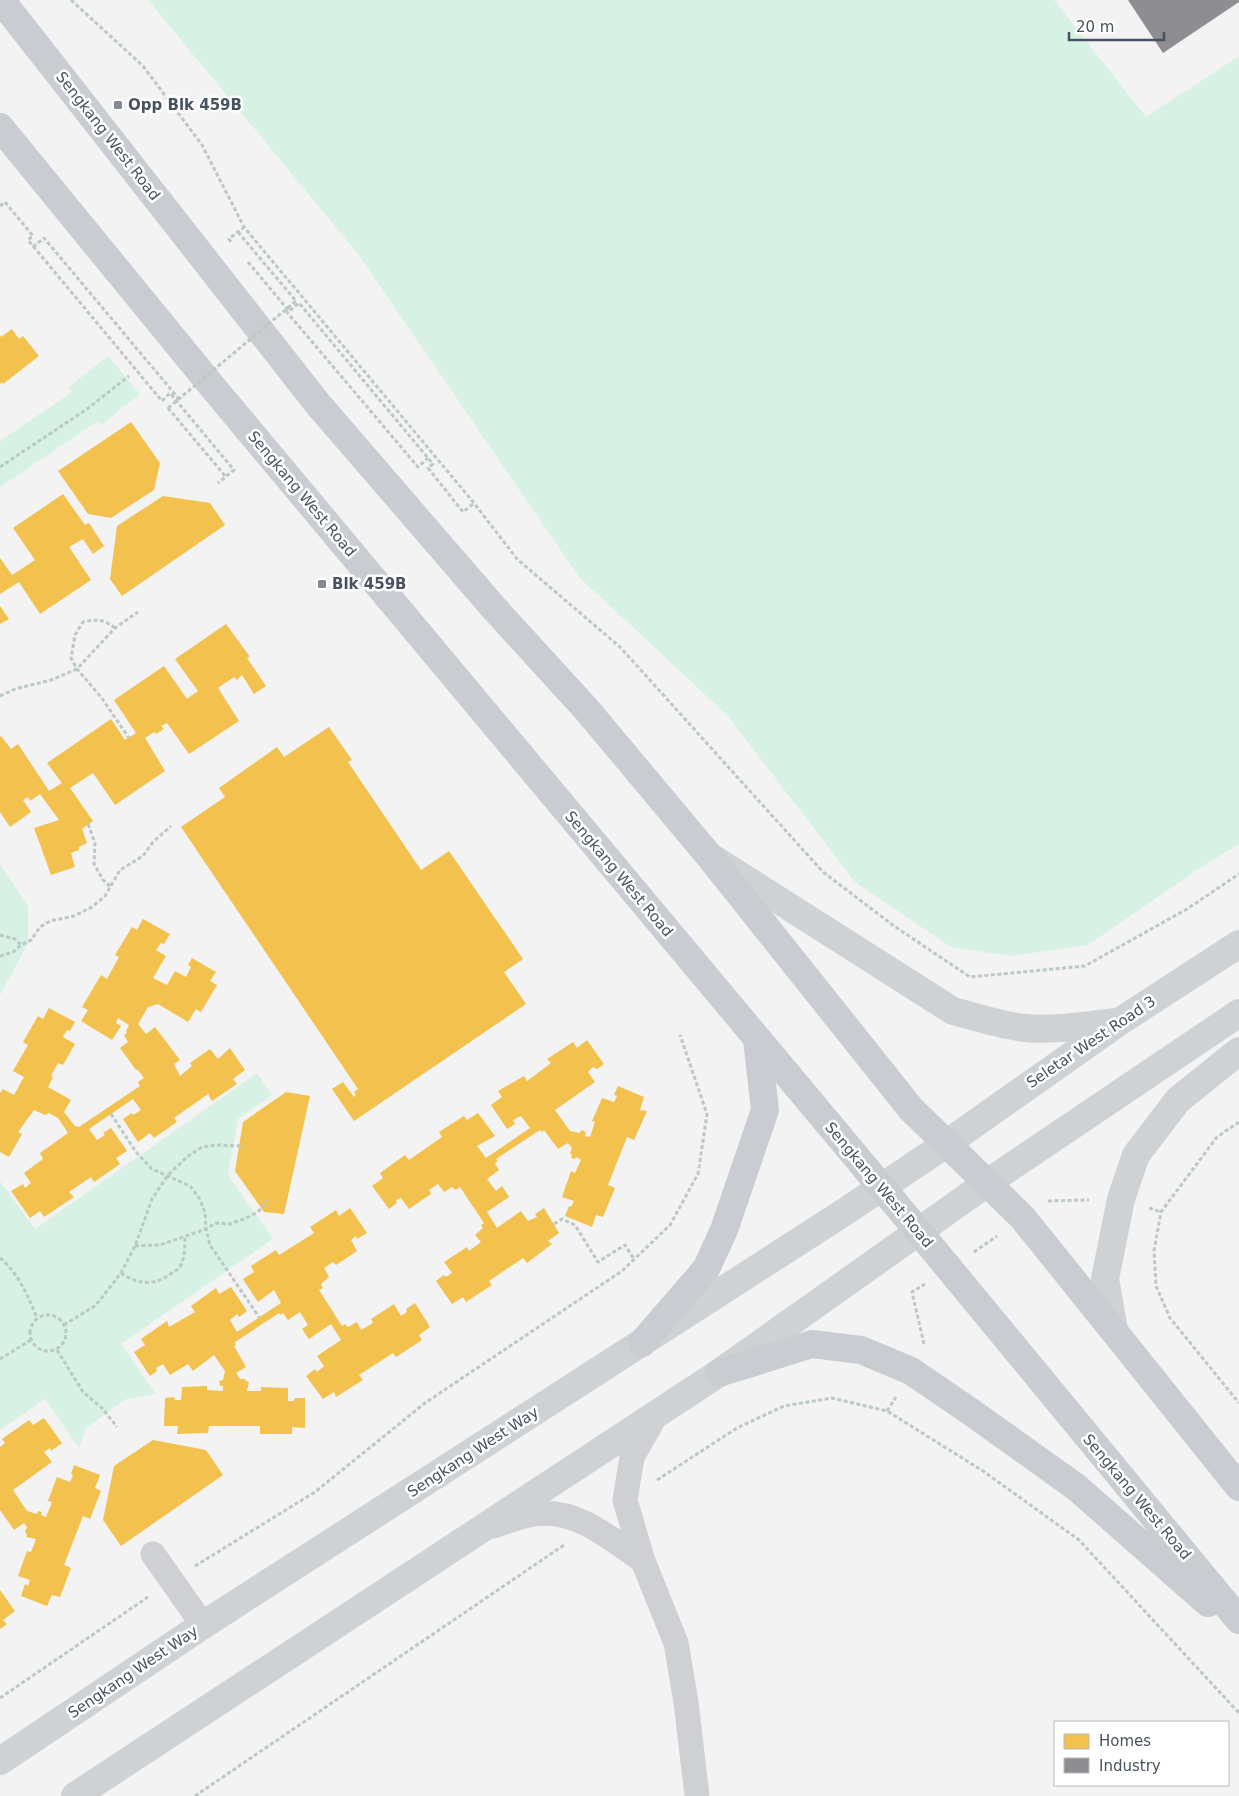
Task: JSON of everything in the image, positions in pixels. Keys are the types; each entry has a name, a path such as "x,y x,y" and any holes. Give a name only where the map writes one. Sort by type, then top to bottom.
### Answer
{"main road":[{"name":"Sengkang West Road","path":"1,0 317,403 493,607 587,710 710,857 911,1109 1023,1218 1239,1487"},
{"name":"Sengkang West Road","path":"0,127 222,399 756,1040 949,1268 1239,1620"},
{"path":"710,857 953,1011 1026,1028 1066,1027 1119,1022"},
{"name":"Seletar West Road 3","path":"946,1144 1119,1022 1239,944"},
{"path":"75,1796 719,1373 987,1183 1239,1013"},
{"path":"642,1343 706,1268 724,1230 765,1110 756,1040"},
{"path":"1114,1330 1105,1279 1120,1199 1136,1155 1178,1100 1239,1051"},
{"name":"Sengkang West Way","path":"0,1761 203,1625 642,1343 946,1144"},
{"path":"719,1373 812,1344 861,1350 911,1371 972,1412 1076,1487 1239,1630"}],"street":[{"path":"657,1413 632,1457 625,1500 643,1561 676,1643 686,1702 697,1796"},
{"path":"480,1529 535,1514 561,1514 592,1526 643,1561"},
{"path":"153,1554 203,1625"}],"path":[{"path":"71,0 143,66 202,145 244,227 474,503 517,559 620,647 823,872 894,926 970,977 1086,966 1187,908 1239,874"},
{"path":"0,206 5,202 33,236 28,240 33,247 162,401 170,393 234,470 218,483"},
{"path":"235,246 229,239 244,227"},
{"path":"226,477 168,408 296,301 238,232"},
{"path":"33,247 44,238 179,399"},
{"path":"247,261 289,311 299,303 433,464 428,468 463,512 474,503"},
{"path":"286,310 418,466 428,458"},
{"path":"0,467 87,409 129,376"},
{"path":"0,696 15,689 51,680 77,669 115,628 138,612"},
{"path":"115,628 108,622 98,619 83,622 75,635 71,658 77,669 101,697 129,738"},
{"path":"88,824 95,843 94,864 103,880 110,886"},
{"path":"0,956 13,952 20,945 30,940 40,927 50,921 74,916 92,907 105,896 120,870 144,856 153,842 171,826"},
{"path":"0,935 14,939 20,945"},
{"path":"0,1698 171,1581 315,1492 425,1402 622,1270 670,1225 698,1174 707,1114 680,1035"},
{"path":"111,1114 136,1152 152,1169 190,1186 200,1199 206,1212 206,1229 210,1245 260,1317"},
{"path":"1239,1122 1217,1137 1161,1212 1154,1251 1156,1286 1170,1318 1239,1403"},
{"path":"64,1324 96,1306 121,1273 135,1246 152,1199 168,1175 186,1157 202,1147 218,1145 243,1146"},
{"path":"887,1411 925,1349 912,1292 1048,1201 1120,1199 1161,1212"},
{"path":"135,1246 160,1245 206,1229 216,1223 230,1224 258,1212 267,1200"},
{"path":"554,1224 562,1219 576,1223 598,1262 625,1245 634,1259"},
{"path":"121,1273 132,1281 150,1283 165,1279 180,1267 185,1254 185,1237"},
{"path":"0,1258 11,1267 21,1283 37,1318"},
{"path":"49,1315 64,1324 66,1336 61,1346 56,1350 45,1352 34,1346 31,1340 30,1328 37,1318 49,1315"},
{"path":"0,1359 31,1340"},
{"path":"56,1350 83,1392 102,1408 116,1427"},
{"path":"625,1500 737,1428 784,1406 832,1398 887,1411 983,1472 1079,1540 1239,1713"},
{"path":"195,1796 592,1526"}],"green space":[{"path":"148,0 1054,0 1146,117 1239,56 1239,844 1200,868 1088,945 1010,956 951,947 855,882 727,715 579,577 358,254"},
{"path":"108,356 140,394 101,425 98,421 0,487 0,441 72,392 69,387"},
{"path":"0,864 28,906 28,944 0,995"},
{"path":"257,1073 272,1095 238,1119 228,1175 273,1239 121,1344 156,1394 126,1399 86,1428 79,1448 45,1399 0,1430 0,1181 35,1229"}],"building: Homes":[{"path":"12,329 19,339 23,336 39,356 3,384 2,382 0,384 0,335 1,337"},
{"path":"131,422 160,463 154,490 111,518 88,514 58,471"},
{"path":"63,494 85,525 89,523 104,546 93,554 83,539 69,547 91,580 40,614 19,582 0,594 0,558 12,575 35,560 13,528"},
{"path":"163,496 210,503 225,525 122,596 110,579 117,526"},
{"path":"0,606 9,619 0,624"},
{"path":"226,624 250,657 247,658 266,686 254,694 242,675 237,680 234,677 218,688 239,721 189,754 167,723 161,726 164,729 156,734 154,732 145,738 165,771 115,805 93,773 70,788 93,821 82,829 87,843 79,847 79,850 71,853 75,867 51,875 34,828 59,820 40,794 30,801 28,797 23,800 31,812 10,827 0,812 0,737 11,749 18,744 49,791 62,783 47,763 111,719 125,740 136,733 114,700 164,666 187,699 198,691 175,659"},
{"path":"329,727 352,760 348,762 421,870 449,851 523,959 504,972 526,1004 354,1121 332,1089 343,1082 354,1097 356,1095 354,1092 358,1089 181,827 225,797 219,788 277,747 284,757"},
{"path":"143,919 170,934 164,944 161,943 156,950 166,956 153,978 167,985 175,971 186,977 191,967 188,965 192,958 216,972 210,981 217,985 201,1012 196,1009 188,1022 158,1004 148,1007 138,1024 146,1034 155,1027 180,1060 174,1064 180,1076 192,1066 190,1063 210,1049 218,1059 230,1048 245,1070 233,1079 237,1084 212,1101 208,1094 174,1118 177,1122 154,1138 150,1133 138,1142 123,1119 141,1110 133,1099 89,1129 97,1140 111,1128 127,1151 116,1158 120,1164 94,1182 91,1177 69,1192 74,1197 44,1217 40,1211 30,1218 11,1191 23,1184 25,1188 31,1183 24,1173 43,1159 40,1153 68,1133 58,1118 49,1113 45,1115 34,1110 18,1132 22,1134 9,1157 0,1152 0,1093 3,1089 14,1095 24,1077 13,1071 28,1045 23,1042 38,1016 43,1019 49,1008 75,1022 70,1031 67,1030 63,1037 75,1044 63,1065 58,1063 48,1087 71,1100 64,1112 75,1126 79,1127 140,1086 138,1082 144,1078 120,1048 128,1042 124,1035 127,1033 129,1025 118,1018 116,1023 121,1026 112,1040 81,1021 88,1010 82,1007 101,975 107,979 119,957 115,955 132,927 137,930"},
{"path":"587,1040 604,1064 597,1069 593,1067 588,1072 595,1082 555,1110 570,1131 579,1133 582,1130 586,1132 585,1136 590,1137 595,1122 592,1121 602,1098 614,1102 617,1096 614,1095 618,1086 644,1097 640,1110 647,1111 634,1140 627,1137 608,1185 615,1188 603,1217 596,1215 592,1227 565,1216 569,1206 571,1207 574,1201 562,1197 571,1171 575,1173 581,1160 576,1157 575,1159 571,1158 572,1148 568,1143 558,1149 544,1130 542,1132 540,1130 496,1159 498,1161 495,1163 499,1170 487,1179 496,1191 502,1186 509,1197 487,1212 497,1228 521,1211 528,1221 537,1217 535,1214 544,1208 559,1233 548,1241 552,1244 527,1263 523,1258 489,1281 492,1285 466,1302 463,1297 452,1304 436,1281 444,1275 446,1277 452,1273 444,1262 467,1247 469,1251 481,1242 475,1235 483,1228 481,1225 484,1223 460,1187 456,1190 452,1187 444,1192 438,1184 429,1190 431,1194 409,1209 401,1198 396,1200 397,1203 389,1209 372,1186 383,1178 380,1173 405,1155 409,1160 442,1137 439,1132 464,1116 467,1120 478,1113 495,1136 477,1146 486,1158 530,1128 521,1116 513,1120 515,1124 507,1129 491,1105 502,1097 498,1091 524,1076 527,1081 551,1063 547,1059 573,1042 577,1048"},
{"path":"286,1092 310,1096 284,1214 264,1212 235,1171 243,1122"},
{"path":"350,1208 367,1233 357,1239 356,1236 351,1240 357,1251 336,1265 333,1262 324,1268 329,1277 321,1284 323,1288 319,1290 342,1326 345,1324 348,1327 357,1322 361,1330 373,1323 371,1319 394,1304 401,1316 407,1312 406,1309 415,1303 430,1327 419,1335 422,1340 396,1357 393,1353 359,1375 363,1380 336,1397 334,1392 323,1399 306,1376 315,1369 317,1372 324,1366 317,1356 341,1340 331,1324 309,1339 302,1329 308,1325 300,1312 288,1320 283,1313 280,1315 279,1313 235,1342 236,1345 234,1346 246,1367 236,1373 240,1379 245,1379 249,1382 247,1391 261,1391 261,1387 288,1388 288,1401 294,1401 295,1398 305,1398 305,1428 292,1427 292,1434 260,1434 260,1426 209,1426 208,1433 177,1434 178,1426 164,1426 165,1398 174,1397 175,1400 181,1400 182,1387 207,1386 207,1390 223,1391 223,1386 220,1386 219,1381 223,1380 225,1371 214,1355 193,1371 188,1364 170,1375 163,1364 156,1368 157,1371 150,1376 134,1352 145,1345 141,1339 167,1321 169,1327 195,1312 191,1306 216,1288 219,1294 231,1287 247,1311 239,1317 237,1314 230,1320 237,1332 281,1303 274,1290 258,1302 243,1279 254,1272 251,1266 276,1250 279,1255 314,1233 310,1227 336,1210 339,1216"},
{"path":"44,1418 62,1443 51,1451 50,1448 44,1452 52,1462 13,1490 27,1511 37,1514 38,1511 42,1512 41,1515 46,1517 52,1502 48,1501 57,1477 70,1482 74,1465 100,1475 95,1488 101,1491 90,1519 83,1516 64,1565 71,1568 60,1597 52,1595 47,1606 21,1596 25,1584 28,1586 30,1580 18,1576 27,1551 31,1552 36,1539 26,1537 27,1527 24,1523 14,1530 0,1510 0,1447 5,1443 2,1439 29,1420 33,1425"},
{"path":"153,1440 206,1450 223,1475 121,1546 103,1520 114,1466"},
{"path":"0,1590 15,1611 3,1620 7,1624 0,1629"}],"building: Industry":[{"path":"1128,0 1239,0 1239,2 1163,53"}],"place":[{"name":"Opp Blk 459B","path":"118,105"},
{"name":"Blk 459B","path":"322,584"}]}
